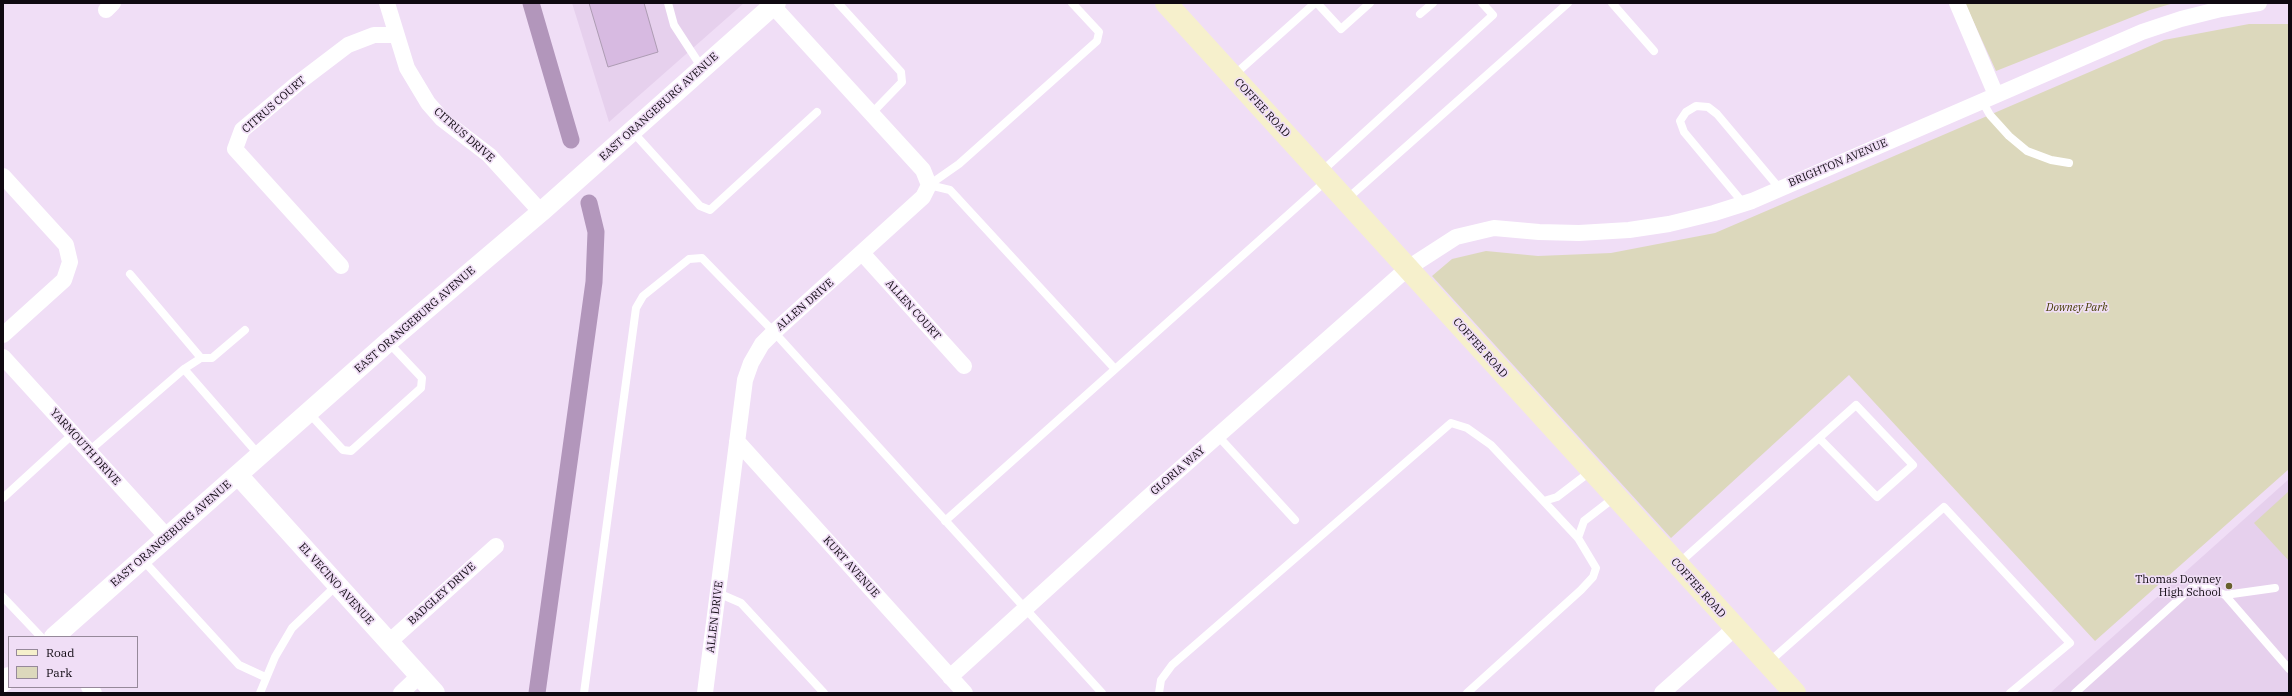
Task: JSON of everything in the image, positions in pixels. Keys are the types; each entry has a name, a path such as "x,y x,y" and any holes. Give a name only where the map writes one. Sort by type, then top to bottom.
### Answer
{"main road":[{"name":"COFFEE ROAD","path":"1166,3 1794,693"}],"street":[{"name":"CITRUS DRIVE","path":"387,3 407,68 428,103 442,119 489,155 541,212"},
{"path":"1957,3 1989,98"},
{"name":"BRIGHTON AVENUE","path":"1408,268 1456,237 1494,228 1572,233 1629,230 1669,224 1744,204 2142,32 2208,12 2259,3"},
{"name":"EAST ORANGEBURG AVENUE","path":"55,636 388,342 541,212 774,4"},
{"path":"774,4 923,170 929,185"},
{"name":"CITRUS COURT","path":"341,266 235,149 242,130 298,83 348,46 374,35 396,35"},
{"path":"3,176 66,245 70,262 64,280 3,335"},
{"name":"ALLEN DRIVE","path":"705,693 745,380 751,363 762,344 774,332 863,254 924,197 929,185"},
{"name":"ALLEN COURT","path":"863,254 964,366"},
{"name":"GLORIA WAY","path":"950,676 1024,608 1408,268"},
{"name":"YARMOUTH DRIVE","path":"3,357 167,537"},
{"name":"KURT AVENUE","path":"737,441 950,676 962,692"},
{"name":"EL VECINO AVENUE","path":"238,475 435,693"},
{"name":"BADGLEY DRIVE","path":"389,642 496,546"},
{"path":"1662,693 1735,628"},
{"path":"401,693 419,676"}],"lane":[{"path":"668,3 674,25 703,68"},
{"path":"838,3 901,72 902,82 872,113"},
{"path":"929,185 959,164 1097,41 1099,32 1072,3"},
{"path":"1233,77 1316,3 1341,30 1370,3"},
{"path":"1420,14 1433,3"},
{"path":"945,521 1115,369 1324,176 1493,15 1482,3"},
{"path":"1346,200 1568,3"},
{"path":"1612,3 1654,51"},
{"path":"1989,98 1990,115 2009,136 2027,151 2051,160 2069,163"},
{"path":"1744,204 1684,132 1680,121 1686,112 1696,106 1708,107 1717,114 1780,189"},
{"path":"632,131 700,206 710,210 817,112"},
{"path":"929,185 950,190 1115,369"},
{"path":"584,693 636,308 643,296 689,258 702,258 774,332 1102,693"},
{"path":"130,274 201,358"},
{"path":"89,451 184,370 201,358 212,358 244,330"},
{"path":"309,412 343,450 351,451 421,388 422,378 388,342"},
{"path":"184,370 260,456"},
{"path":"1677,565 1819,438 1856,405 1914,465 1877,497 1819,438"},
{"path":"1159,693 1161,680 1172,665 1451,424 1467,428 1491,445 1578,538 1596,568 1593,578 1582,590 1467,693"},
{"path":"3,498 73,434"},
{"path":"1218,436 1295,520"},
{"path":"1544,501 1557,496 1591,470"},
{"path":"1578,538 1584,521 1616,497"},
{"path":"1768,664 1944,507 2070,643 2010,693"},
{"path":"142,559 239,665 265,677"},
{"path":"2075,693 2197,583 2225,595 2289,669"},
{"path":"260,693 265,677 292,628 337,585"},
{"path":"2225,595 2275,588"},
{"path":"718,593 741,603 824,693"},
{"path":"3,597 40,636"}],"shaded area":[{"path":"572,3 744,3 609,122"},
{"name":"Thomas Downey High School","path":"2289,479 2289,693 2050,693"}],"green space":[{"path":"1965,3 2174,3 2150,10 1996,71"},
{"name":"Downey Park","path":"2249,24 2289,24 2289,469 2095,641 1849,375 1671,538 1432,276 1452,259 1486,251 1538,256 1611,253 1715,233 2164,40"},
{"path":"2289,491 2289,561 2254,523"}],"building":[{"path":"589,3 644,3 658,52 608,67"}],"waterway":[{"path":"531,3 571,140"},
{"path":"537,693 594,282 596,232 589,203"}],"place":[{"name":"Thomas Downey High School","path":"2229,586"}]}
